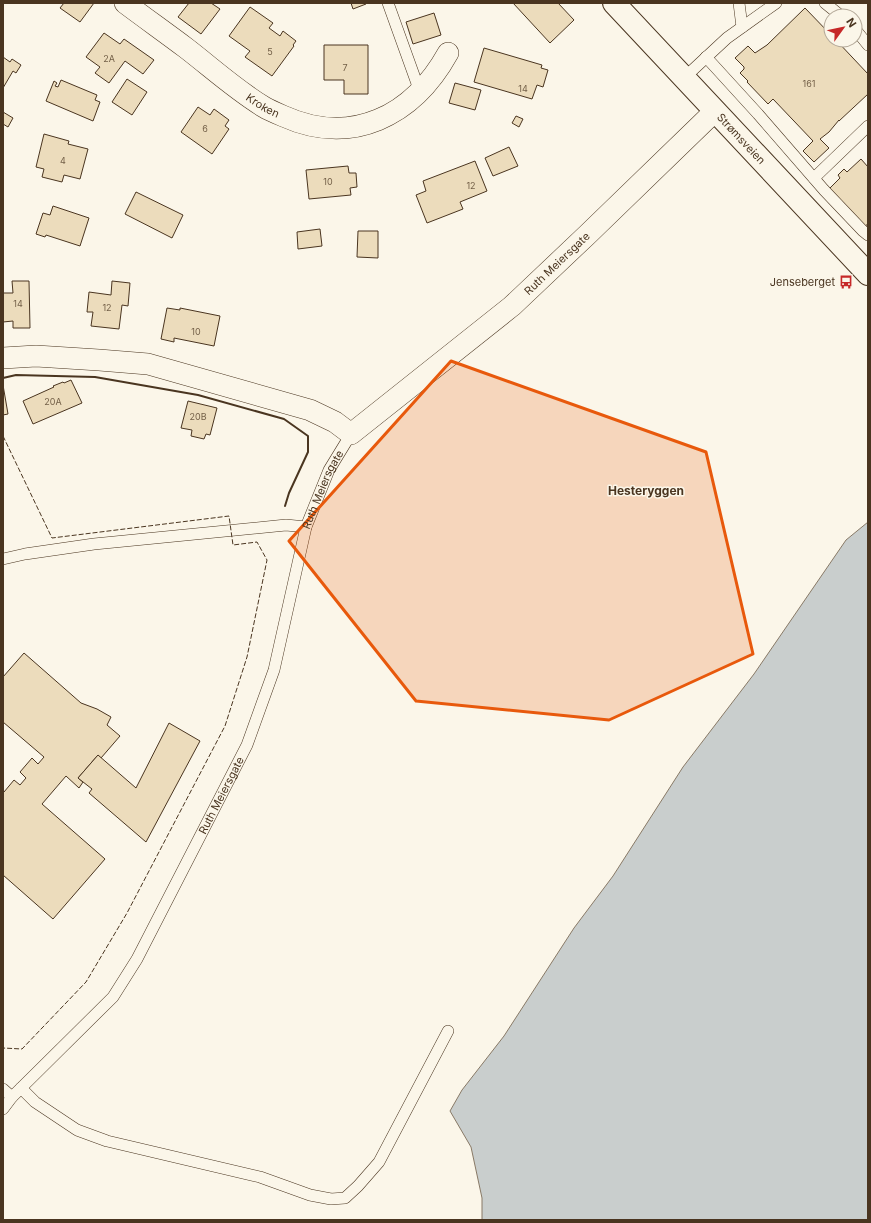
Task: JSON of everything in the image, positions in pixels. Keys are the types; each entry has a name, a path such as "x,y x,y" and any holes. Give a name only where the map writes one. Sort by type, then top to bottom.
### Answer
{"main road":[{"name":"Strømsveien","path":"614,3 868,274"}],"street":[{"name":"Kroken","path":"125,3 264,107 291,119 314,126 336,128 354,127 372,123 401,108 420,92 440,68 448,53"},
{"name":"Ruth Meiersgate","path":"351,434 512,306 588,236 715,111"},
{"path":"3,358 36,356 148,364 310,410 335,422 351,434"}],"lane":[{"path":"388,3 420,92"},
{"path":"739,3 742,27"},
{"path":"684,78 706,57 742,27 776,3"},
{"path":"706,57 862,231 868,235"},
{"path":"814,178 868,126"},
{"name":"Ruth Meiersgate","path":"3,1109 12,1097 113,997 137,959 247,745 274,670 306,527 329,470 351,434"},
{"path":"3,559 25,554 94,544 286,525 306,527"},
{"path":"21,1088 35,1102 77,1130 107,1141 260,1177 310,1195 331,1199 345,1198 358,1186 379,1162 448,1031"},
{"path":"3,1090 12,1097"}],"highlighted area":[{"path":"451,361 706,452 753,654 609,720 416,701 289,541"}],"shaded area":[{"path":"868,522 868,1220 482,1220 482,1198 471,1147 450,1111 462,1090 504,1036 574,928 613,876 683,767 754,674 846,540"}],"building":[{"path":"64,3 94,3 80,22 60,8"},
{"path":"189,3 211,3 220,9 201,34 178,17"},
{"path":"351,3 365,3 366,4 353,9"},
{"path":"513,3 558,3 574,20 550,43"},
{"path":"250,7 273,23 269,28 280,36 283,31 296,41 272,76 245,57 250,51 229,36"},
{"path":"805,8 823,27 823,48 844,48 868,74 868,94 820,139 829,148 814,162 803,151 813,141 773,99 768,104 740,73 744,67 735,58 748,46 755,53 767,45"},
{"path":"434,13 441,35 413,44 406,22"},
{"path":"104,33 120,44 124,39 154,60 143,74 125,61 109,83 95,73 100,67 86,57"},
{"path":"324,45 368,45 368,94 344,94 344,80 324,80"},
{"path":"484,48 542,65 541,68 548,70 543,87 537,85 532,99 474,82"},
{"path":"3,57 10,62 12,59 21,65 16,73 13,71 3,88"},
{"path":"127,79 147,92 132,115 112,102"},
{"path":"61,80 97,95 95,100 100,102 93,121 46,101 54,81 57,83 55,86 58,87"},
{"path":"455,83 481,90 475,110 449,103"},
{"path":"198,107 210,115 214,109 229,120 225,126 229,129 212,154 181,132"},
{"path":"3,112 13,118 8,127 3,124"},
{"path":"516,116 523,119 519,127 512,123"},
{"path":"44,134 69,141 68,144 88,149 80,179 64,175 62,182 42,177 44,169 36,167"},
{"path":"509,147 518,166 493,176 485,158"},
{"path":"861,159 868,167 868,224 865,226 829,189 840,178 838,175 844,169 847,172"},
{"path":"475,161 487,191 460,202 463,209 427,223 416,195 426,191 423,181"},
{"path":"348,166 349,173 356,173 357,187 350,188 351,195 309,199 306,170"},
{"path":"136,192 183,215 172,238 125,214"},
{"path":"53,206 89,218 80,246 46,235 45,237 36,234 43,213 50,215"},
{"path":"320,229 322,246 298,249 297,232"},
{"path":"358,231 378,231 378,258 357,257"},
{"path":"12,281 29,281 30,328 13,328 13,321 3,322 3,293 13,293"},
{"path":"112,281 130,283 128,306 122,305 119,329 91,326 93,312 87,312 89,292 111,295"},
{"path":"167,308 180,310 180,308 220,316 214,346 174,338 174,342 161,339"},
{"path":"71,380 82,403 33,424 23,401 54,387 53,386"},
{"path":"3,385 8,414 3,415"},
{"path":"188,401 217,408 210,435 206,434 204,439 191,436 192,430 181,428"},
{"path":"24,653 81,703 97,709 111,717 107,725 120,736 101,758 98,755 78,778 83,782 79,788 66,776 42,804 105,859 53,919 3,875 3,791 4,792 14,780 20,785 26,778 20,772 32,758 38,764 44,757 3,722 3,677"},
{"path":"169,723 200,741 146,842 89,793 92,789 78,778 98,755 136,788"}],"fence":[{"path":"3,436 52,538 229,516 233,545 257,542 267,560 247,657 225,726 127,913 86,982 22,1049 3,1048"}],"wall":[{"path":"3,378 16,375 95,377 198,395 284,419 308,436 308,452 289,493 285,506"}],"place":[{"name":"Jenseberget","path":"846,282"}],"district":[{"name":"Hesteryggen","path":"646,491"}]}
